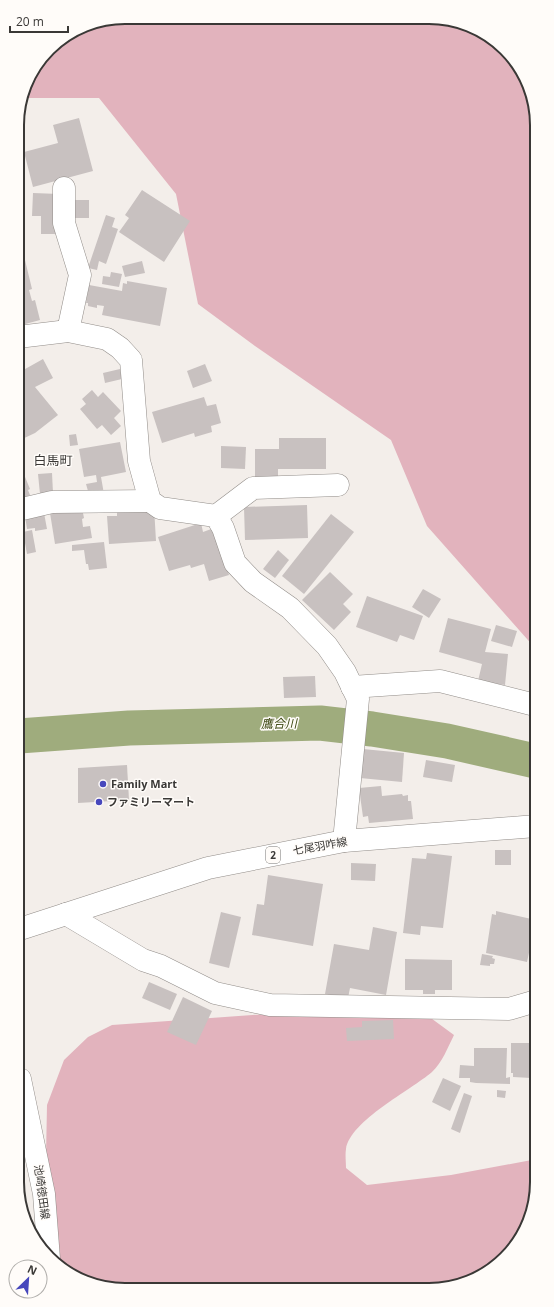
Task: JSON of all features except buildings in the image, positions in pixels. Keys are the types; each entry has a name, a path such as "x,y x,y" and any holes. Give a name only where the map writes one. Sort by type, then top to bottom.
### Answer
{"street":[{"path":"64,188 64,223 80,275 68,331"},
{"path":"24,336 68,331 107,339 120,348 131,360 139,461 150,501"},
{"path":"24,509 52,502 150,501 160,508 216,516 253,488 338,485"},
{"path":"216,516 223,528 235,564 253,582 290,608 327,646 358,699 344,841"},
{"path":"352,687 440,681 530,704"},
{"name":"七尾羽咋線","path":"24,928 208,868 344,841 530,826"},
{"path":"66,914 143,960 161,966 215,994 270,1005 509,1009 530,1003"},
{"name":"池崎徳田線","path":"24,1098 44,1194 49,1247"}],"shaded area":[{"path":"119,24 435,24 455,27 468,32 490,45 509,64 522,86 527,99 530,125 530,642 427,526 391,440 255,346 198,304 176,194 99,98 27,98 41,69 49,58 64,45 86,32 99,27"},
{"path":"394,1005 424,1013 454,1035 442,1060 432,1072 369,1117 358,1128 350,1138 346,1149 346,1168 367,1185 451,1175 530,1160 530,1188 528,1202 520,1227 509,1243 485,1266 474,1273 455,1280 442,1282 119,1283 93,1278 80,1273 54,1253 45,1208 47,1105 64,1060 88,1037 112,1025"}],"waterway":[{"name":"鷹合川","path":"24,736 129,728 320,723 372,729 447,741 530,760"}],"place":[{"name":"Family Mart","path":"103,784"},
{"name":"ファミリーマート","path":"99,802"}],"district":[{"name":"白馬町","path":"53,460"}]}
